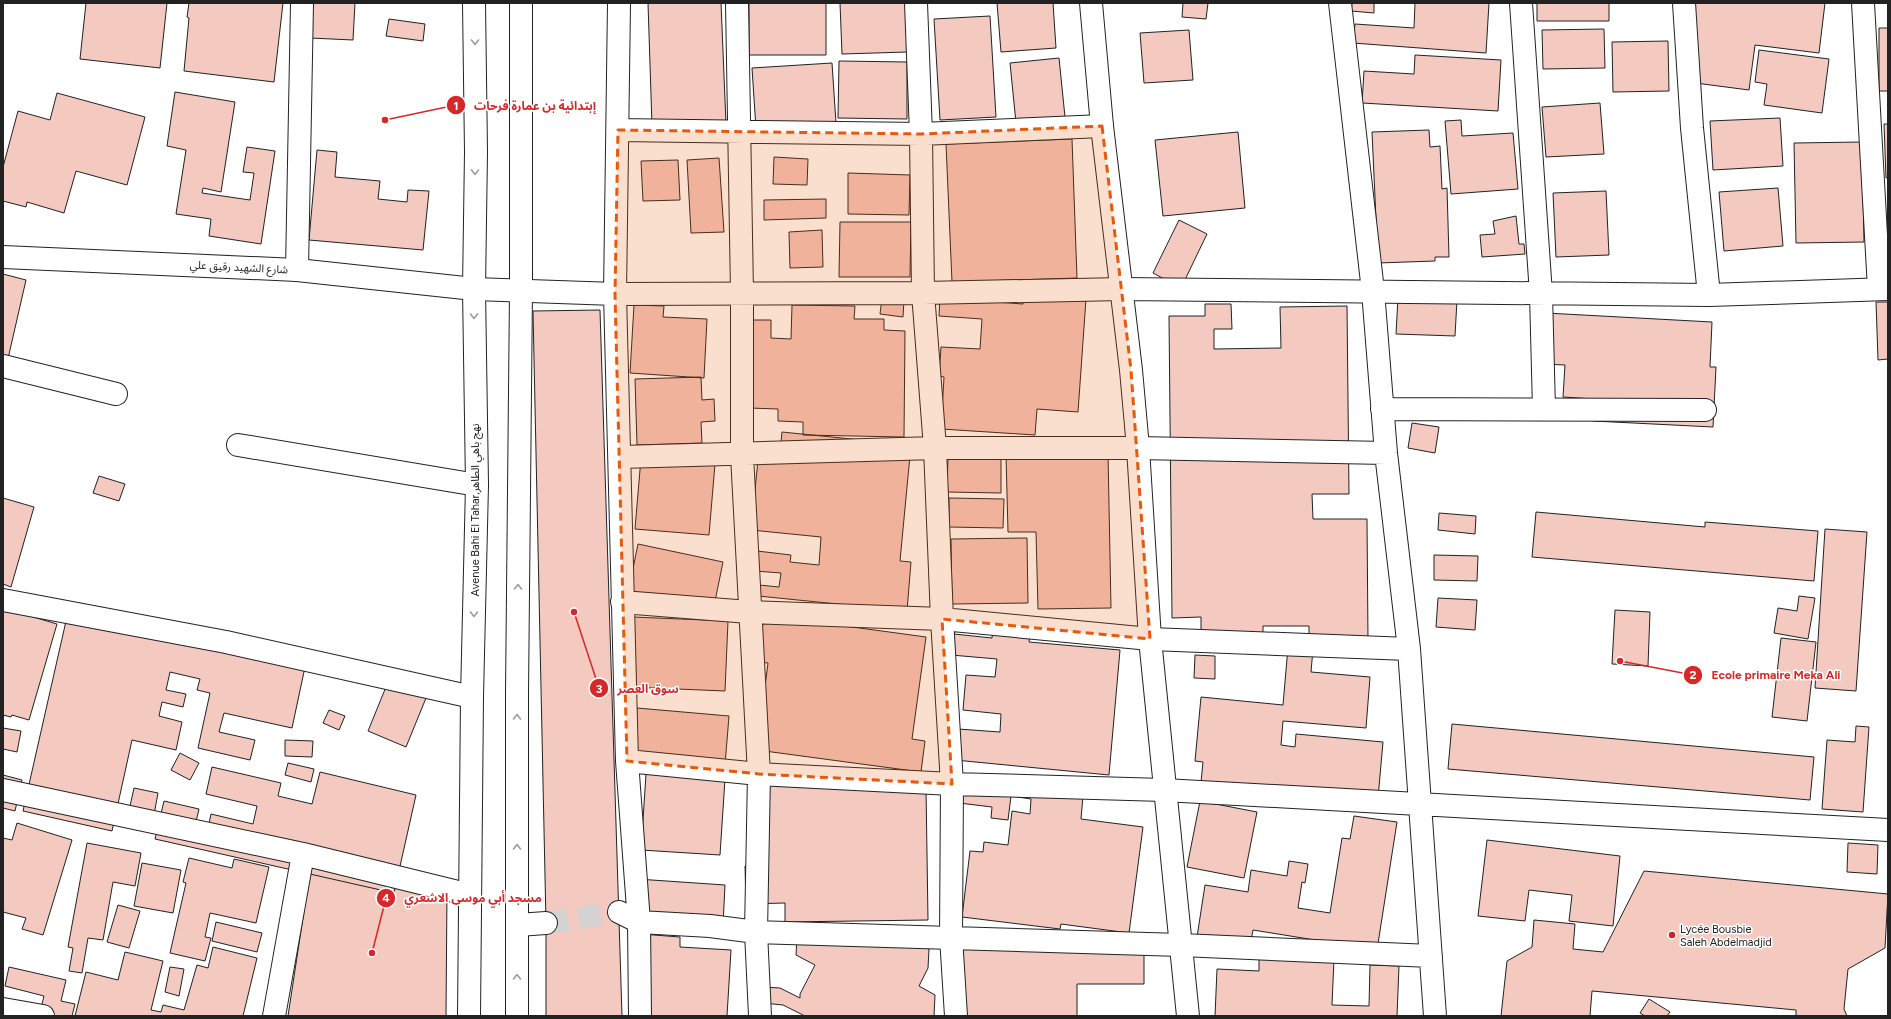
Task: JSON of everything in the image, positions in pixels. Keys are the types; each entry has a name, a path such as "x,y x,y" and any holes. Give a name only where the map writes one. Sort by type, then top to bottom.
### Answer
{"street":[{"path":"297,270 302,3"},
{"name":"Avenue Bahi El Tahar,نهج باهي الطاهر","path":"469,1016 472,697 477,485 474,289 476,152 474,3"},
{"path":"517,1016 517,692 521,291 520,3"},
{"path":"619,3 615,294 627,761 639,922 640,1016"},
{"path":"737,3 742,293 742,454 749,612 759,774 756,932 760,1016"},
{"path":"916,3 921,134 923,293 935,448 942,619 952,784 951,937 956,1016"},
{"path":"1091,3 1102,126 1122,289 1138,448 1150,639 1164,790 1188,1016"},
{"path":"1340,3 1373,291 1386,453 1409,649 1435,1016"},
{"path":"1521,3 1541,294 1544,409"},
{"path":"1684,3 1692,128 1709,295"},
{"path":"1863,3 1884,289"},
{"path":"618,130 921,134 1102,126"},
{"name":"شارع الشهيد رقيق علي","path":"3,257 297,270 474,289 615,294 923,293 1122,289 1709,295 1884,289"},
{"path":"3,366 116,394"},
{"path":"1382,409 1705,410"},
{"path":"238,445 477,485"},
{"path":"620,457 935,448 1138,448 1386,453"},
{"path":"3,600 226,642 472,697"},
{"path":"622,602 749,612 942,619 1150,639 1409,649"},
{"path":"627,761 759,774 952,784 1164,790 1888,830"},
{"path":"3,790 303,854 470,895"},
{"path":"274,1016 303,854"},
{"path":"619,912 639,922 710,926 756,932 1181,945 1431,956"},
{"path":"518,925 546,923"},
{"path":"3,1009 42,1016"}],"highlighted area":[{"path":"1102,126 1131,370 1150,639 942,619 952,784 759,774 627,761 615,294 618,130 921,134"}],"building":[{"path":"86,3 167,3 160,68 80,59"},
{"path":"189,3 283,3 274,82 184,71"},
{"path":"312,3 355,3 353,40 310,38"},
{"path":"648,3 721,3 726,124 652,126"},
{"path":"749,3 826,3 826,55 749,55"},
{"path":"840,3 906,3 907,52 842,54"},
{"path":"997,3 1053,3 1056,48 1001,52"},
{"path":"1183,3 1208,3 1206,19 1182,17"},
{"path":"1352,3 1374,3 1374,13 1351,11"},
{"path":"1415,3 1489,3 1486,53 1353,43 1355,24 1414,28"},
{"path":"1537,3 1609,3 1609,21 1537,21"},
{"path":"1690,3 1825,3 1819,53 1755,45 1749,90 1680,81"},
{"path":"990,16 996,117 940,120 934,19"},
{"path":"389,19 425,24 423,41 386,36"},
{"path":"1879,28 1888,28 1888,91 1879,91"},
{"path":"1604,29 1605,68 1543,69 1542,30"},
{"path":"1189,30 1193,80 1144,83 1140,33"},
{"path":"1668,41 1669,91 1613,92 1612,42"},
{"path":"1759,50 1829,59 1822,113 1764,105 1767,84 1755,82"},
{"path":"1415,55 1501,60 1498,111 1362,103 1364,71 1414,74"},
{"path":"1059,58 1065,117 1016,123 1010,63"},
{"path":"839,61 907,62 907,119 838,118"},
{"path":"832,63 836,123 756,129 752,68"},
{"path":"175,92 235,102 221,192 203,188 202,193 250,200 254,173 243,172 247,147 275,151 261,244 209,236 211,219 176,214 186,150 167,146"},
{"path":"57,93 145,117 127,185 76,171 64,213 27,202 26,207 3,201 3,167 18,111 50,120"},
{"path":"1600,103 1604,154 1546,157 1542,107"},
{"path":"1780,118 1783,166 1713,170 1710,121"},
{"path":"1461,120 1462,136 1513,133 1518,189 1451,194 1445,121"},
{"path":"1884,124 1888,124 1888,178 1886,178"},
{"path":"1429,130 1430,147 1440,146 1442,189 1447,188 1449,257 1435,257 1435,261 1378,263 1372,132"},
{"path":"1238,132 1245,208 1163,216 1155,140"},
{"path":"1072,139 1077,278 952,282 946,144"},
{"path":"1862,142 1864,242 1796,243 1794,143"},
{"path":"317,150 337,152 335,177 380,181 378,199 407,202 408,190 429,191 423,250 309,240"},
{"path":"774,157 808,159 807,185 773,184"},
{"path":"719,158 724,232 691,233 687,160"},
{"path":"678,160 680,200 643,201 641,161"},
{"path":"848,173 910,175 909,215 848,214"},
{"path":"1778,188 1783,246 1724,251 1719,192"},
{"path":"1606,191 1609,255 1556,257 1553,193"},
{"path":"826,199 826,218 764,220 764,200"},
{"path":"1516,216 1519,244 1524,244 1525,254 1482,257 1480,235 1495,234 1493,221"},
{"path":"1179,220 1207,234 1181,288 1153,273"},
{"path":"840,222 911,222 910,277 839,277"},
{"path":"1886,224 1888,224 1888,258"},
{"path":"822,230 823,267 790,268 789,232"},
{"path":"3,274 26,280 7,363 3,362"},
{"path":"1024,294 1086,299 1078,412 1037,409 1035,435 941,429 944,377 939,376 941,347 980,349 982,319 939,316 940,298 1023,304"},
{"path":"1398,297 1457,300 1455,336 1396,334"},
{"path":"882,298 904,300 903,317 880,314"},
{"path":"1876,302 1888,302 1888,359 1878,360"},
{"path":"1205,304 1231,304 1232,329 1214,329 1214,349 1281,348 1280,307 1347,306 1349,494 1312,494 1313,519 1367,519 1368,640 1309,639 1309,626 1263,626 1263,637 1201,638 1201,617 1172,618 1169,316 1205,316"},
{"path":"634,305 664,306 663,317 707,319 704,378 630,373"},
{"path":"792,305 855,306 854,319 884,319 884,330 905,331 904,437 803,435 803,422 778,421 778,409 749,408 750,320 771,320 771,338 791,339"},
{"path":"600,310 622,1016 546,1016 546,923 533,311"},
{"path":"1546,313 1712,322 1710,367 1716,367 1713,427 1593,421 1594,399 1563,397 1565,365 1543,364"},
{"path":"701,377 702,400 714,399 715,421 701,422 702,443 637,445 635,379"},
{"path":"1412,423 1439,427 1435,453 1408,448"},
{"path":"782,432 911,445 900,561 911,562 907,611 758,596 759,585 779,587 781,573 755,571 757,551 791,555 790,562 819,565 821,537 751,530 758,460 779,462"},
{"path":"1108,454 1111,608 1038,609 1036,532 1008,532 1006,455"},
{"path":"948,457 1001,458 1001,493 947,492"},
{"path":"641,458 715,464 709,535 635,529"},
{"path":"99,476 125,484 119,501 93,493"},
{"path":"3,498 34,507 11,587 3,584"},
{"path":"949,498 1004,499 1003,528 949,527"},
{"path":"1536,512 1705,527 1705,522 1818,531 1814,581 1532,557"},
{"path":"1439,513 1476,516 1475,534 1438,530"},
{"path":"1825,529 1867,532 1856,691 1815,688"},
{"path":"1027,538 1028,603 952,604 951,539"},
{"path":"638,544 723,562 713,611 628,593"},
{"path":"1434,555 1478,556 1477,581 1434,580"},
{"path":"1799,596 1815,598 1808,639 1774,633 1778,608 1797,611"},
{"path":"1438,598 1477,600 1475,630 1436,627"},
{"path":"3,608 57,624 29,720 12,715 11,717 3,715"},
{"path":"1615,610 1650,612 1648,666 1612,664"},
{"path":"764,615 926,637 912,739 925,741 921,772 757,750 768,663 758,662"},
{"path":"633,617 728,621 725,691 630,687"},
{"path":"66,621 305,667 292,728 224,713 219,732 255,740 250,760 198,748 210,693 197,690 200,679 170,672 166,690 186,694 183,707 162,702 159,716 182,722 176,750 132,740 112,831 23,811"},
{"path":"993,625 1031,629 1029,642 1120,650 1109,775 955,760 958,729 1000,732 1001,714 963,710 966,675 995,677 997,659 951,655 954,634 992,638"},
{"path":"1781,638 1816,642 1807,721 1772,717"},
{"path":"1288,647 1313,649 1311,672 1370,677 1366,728 1283,721 1281,745 1295,747 1296,734 1383,742 1378,798 1201,782 1203,762 1195,761 1201,697 1283,705"},
{"path":"1195,655 1215,656 1215,679 1194,678"},
{"path":"388,682 426,698 406,747 368,731"},
{"path":"637,708 729,716 725,765 633,757"},
{"path":"329,710 345,716 339,730 323,723"},
{"path":"1452,724 1814,757 1810,800 1448,769"},
{"path":"1856,726 1869,727 1863,812 1822,809 1827,740 1855,742"},
{"path":"3,728 21,731 17,752 3,749"},
{"path":"285,740 313,741 312,757 285,756"},
{"path":"180,753 199,763 190,780 171,770"},
{"path":"288,763 314,769 311,782 285,775"},
{"path":"212,767 281,783 278,796 312,804 320,772 416,795 394,893 155,839 164,801 199,809 194,830 207,833 211,814 253,824 257,806 206,794"},
{"path":"646,774 725,779 720,855 641,850"},
{"path":"3,775 22,780 15,811 3,808"},
{"path":"962,781 1083,796 1081,819 1143,827 1129,933 1061,924 1060,929 962,917 970,851 983,852 984,842 1008,845 1012,811 1030,814 1031,799 1011,796 1008,820 991,818 992,807 959,803"},
{"path":"762,782 926,788 928,920 785,922 785,903 746,904 745,866 753,865"},
{"path":"134,788 158,793 153,820 128,815"},
{"path":"1200,801 1257,812 1244,878 1187,867"},
{"path":"1354,816 1397,822 1377,950 1253,930 1250,946 1197,937 1205,885 1248,892 1251,870 1287,876 1289,861 1308,864 1305,883 1302,882 1298,908 1330,913 1342,838 1350,839"},
{"path":"17,823 72,840 43,935 22,929 26,918 3,912 3,838 12,840"},
{"path":"1487,840 1620,856 1613,926 1569,921 1572,895 1529,890 1525,921 1478,916"},
{"path":"87,843 141,853 135,886 113,882 103,940 88,938 82,973 69,971 73,948 68,947"},
{"path":"1848,843 1878,845 1877,874 1847,872"},
{"path":"189,858 232,868 234,859 269,867 256,923 210,913 205,937 211,938 205,961 170,953 186,883 183,882"},
{"path":"142,863 181,870 173,913 134,906"},
{"path":"311,865 447,891 446,1016 288,1016"},
{"path":"1644,871 1888,894 1885,948 1848,969 1844,1009 1847,1016 1796,1016 1796,1010 1592,991 1590,1016 1501,1016 1507,961 1532,947 1534,920 1575,924 1573,949 1603,952"},
{"path":"637,879 725,885 723,925 635,919"},
{"path":"118,905 140,911 129,948 107,942"},
{"path":"216,922 262,933 257,952 212,941"},
{"path":"641,934 680,937 680,947 731,950 727,1016 635,1016"},
{"path":"797,936 916,943 929,949 928,968 919,986 935,995 934,1016 805,1016 783,1005 763,1003 763,987 780,988 800,998 800,994 815,965 796,955"},
{"path":"954,943 1144,950 1144,984 1077,984 1077,1016 954,1016"},
{"path":"213,947 257,958 243,1016 75,1016 86,972 118,980 125,952 163,961 151,1010 161,1012 163,1005 184,1010 197,965 208,968"},
{"path":"1259,956 1334,959 1332,1005 1369,1006 1370,965 1399,966 1397,1016 1215,1016 1217,969 1259,971"},
{"path":"9,967 66,980 61,1001 75,1004 72,1016 39,1016 44,996 5,986"},
{"path":"170,967 184,969 179,996 165,992"},
{"path":"1649,999 1670,1012 1667,1016 1645,1016 1640,1013"}],"tunnel":[{"path":"546,923 619,912"}],"place":[{"name":"إبتدائية بن عمارة فرحات","path":"385,120"},
{"name":"سوق العصر","path":"574,612"},
{"name":"Ecole primaire Meka Ali","path":"1620,661"},
{"name":"Lycée Bousbie Saleh Abdelmadjid","path":"1672,935"},
{"name":"مسجد أبي موسى الاشعري","path":"372,953"}]}
